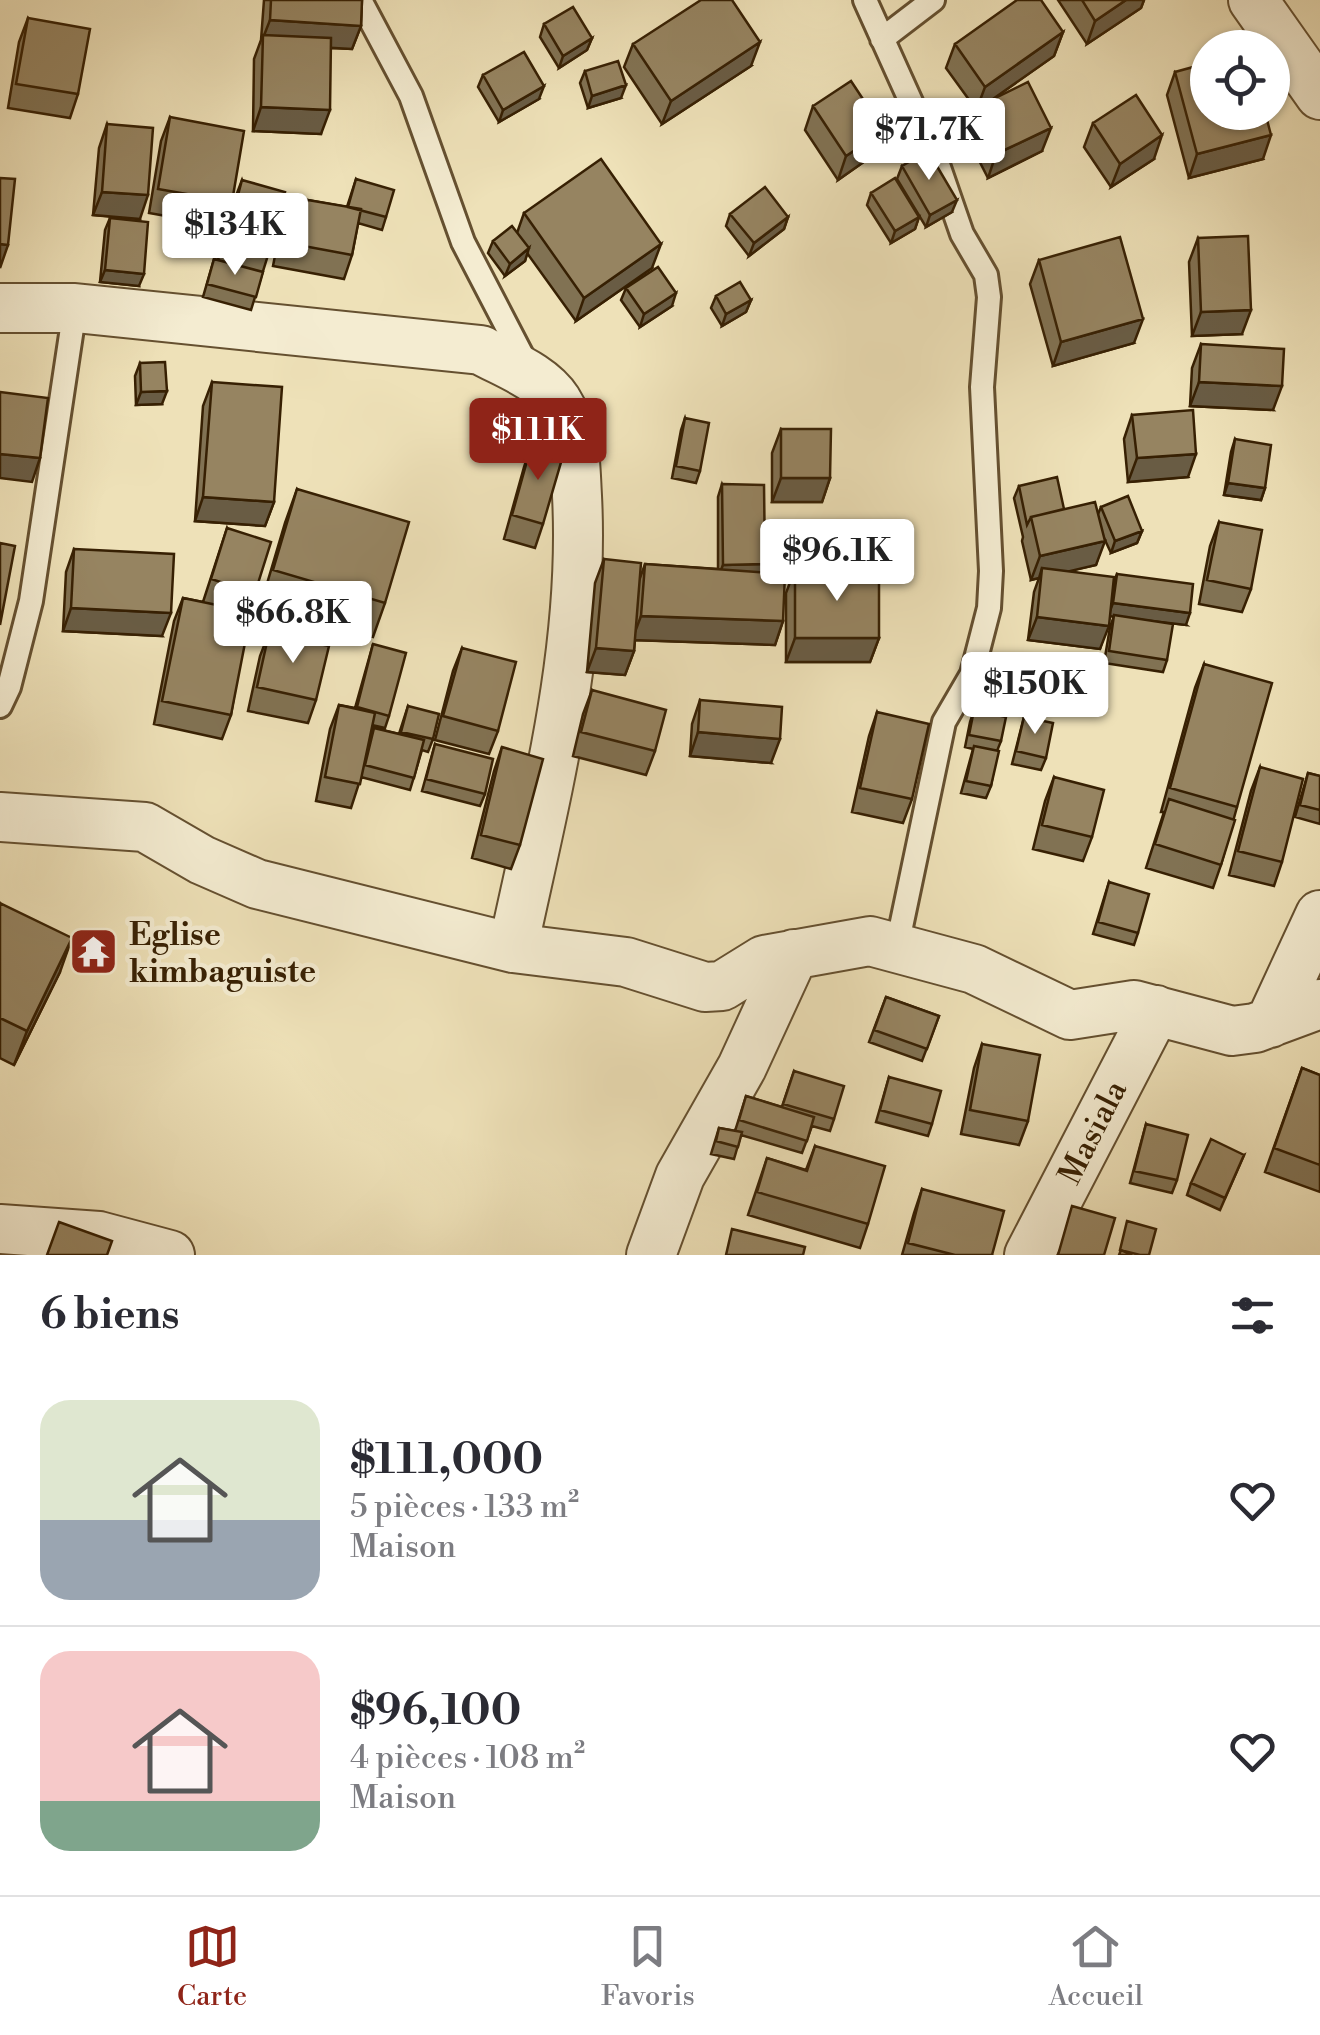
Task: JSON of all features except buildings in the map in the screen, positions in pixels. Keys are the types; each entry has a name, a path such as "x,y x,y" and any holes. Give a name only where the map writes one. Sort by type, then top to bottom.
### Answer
{"street":[{"path":"1253,0 1320,95"},
{"path":"0,308 75,308 481,350 533,378 555,397 574,434 578,601 572,666 514,948"},
{"path":"0,817 146,828 202,860 257,884 514,948 626,962 705,987 722,986 764,960 848,942 896,946 935,962 974,969 1070,1015 1134,1005 1232,1031 1270,1023 1320,1004"},
{"path":"1270,1023 1320,916"},
{"path":"651,1255 680,1176 742,1067 794,954"},
{"name":"Masiala","path":"1029,1255 1156,1010"},
{"path":"0,1229 99,1236 170,1255"}],"lane":[{"path":"360,0 411,96 463,242 533,378"},
{"path":"865,0 934,153 962,234 986,275 989,296 982,387 992,571 989,608 972,674 944,722 896,946"},
{"path":"882,39 933,0"},
{"path":"481,350 496,326 498,304"},
{"path":"0,706 9,687 31,601 75,308"}],"place":[{"name":"Eglise kimbaguiste","path":"94,952"}]}
